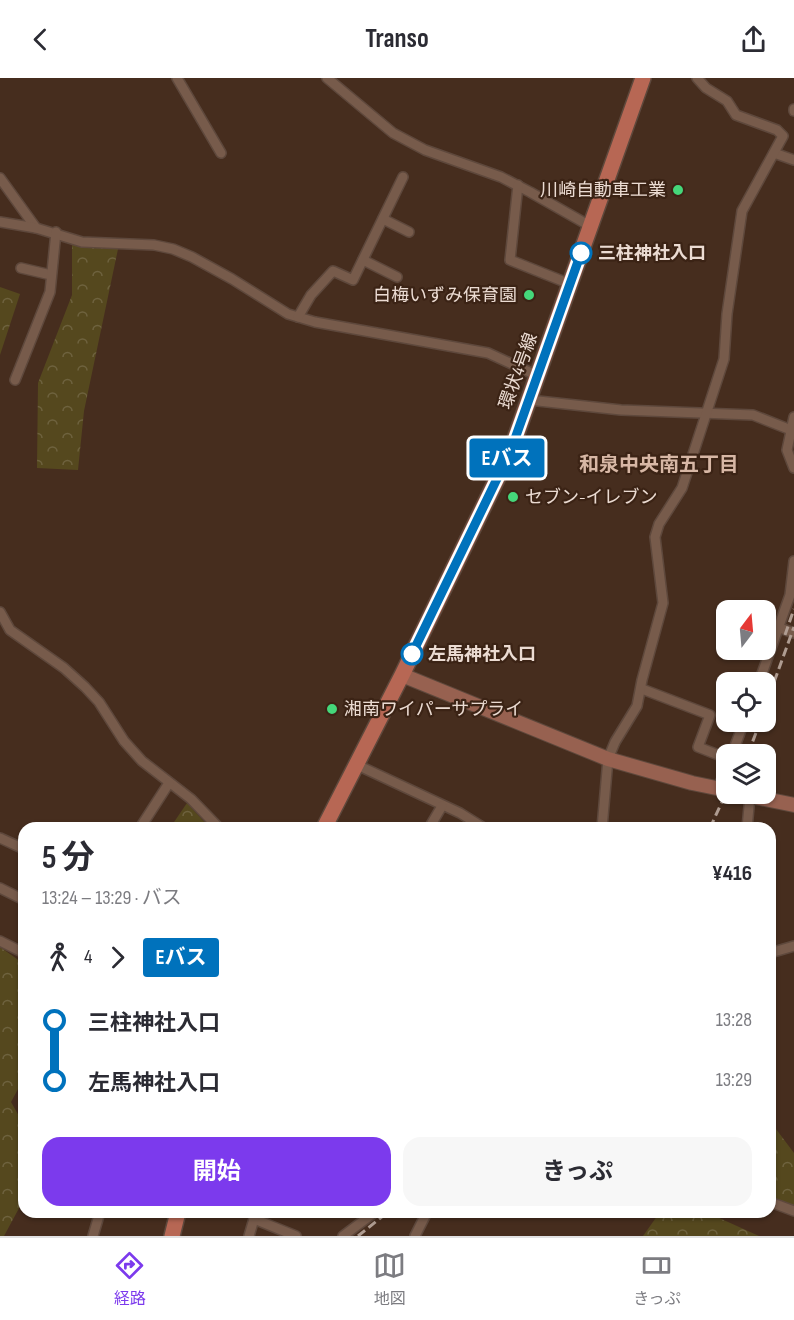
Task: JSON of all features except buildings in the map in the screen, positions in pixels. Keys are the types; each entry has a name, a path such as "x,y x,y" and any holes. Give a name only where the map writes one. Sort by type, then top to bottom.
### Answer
{"main road":[{"name":"環状4号線","path":"327,822 402,675 511,450 643,78"},
{"path":"172,1236 176,1218"}],"street":[{"path":"177,78 221,153"},
{"path":"327,78 393,133 425,150 518,185 590,226"},
{"path":"603,822 608,759 615,742 637,706 663,603 655,537 659,524 682,488 724,359 727,314 742,211 783,136 777,130 736,115 727,101 706,88 697,78"},
{"path":"774,153 794,160"},
{"path":"298,317 311,295 333,270 353,280 403,177"},
{"path":"0,178 36,228"},
{"path":"518,185 510,260 570,284"},
{"path":"383,219 409,232"},
{"path":"0,222 56,232 82,242 154,245 173,249 192,256 288,314 315,322 488,353 538,376"},
{"path":"15,380 50,292 56,232"},
{"path":"363,260 397,277"},
{"path":"21,268 51,275"},
{"path":"529,400 621,410 753,415 791,430"},
{"path":"794,417 787,450 794,468"},
{"path":"763,672 790,595 794,561"},
{"path":"0,612 10,630 64,668 85,687 104,708 124,741 142,761 190,799 213,822"},
{"path":"780,628 794,633"},
{"path":"402,675 608,759 716,788"},
{"path":"642,689 710,715 698,747 716,754"},
{"path":"355,764 473,822"},
{"path":"144,822 169,783"},
{"path":"776,801 794,805"},
{"path":"746,804 747,822"},
{"path":"433,822 442,806"},
{"path":"0,838 18,846"},
{"path":"0,888 18,897"},
{"path":"0,941 18,950"},
{"path":"776,951 794,946"},
{"path":"776,1204 794,1211"},
{"path":"93,1236 98,1218"},
{"path":"249,1236 254,1218"},
{"path":"261,1218 296,1236"},
{"path":"343,1236 364,1218"},
{"path":"415,1236 424,1218"}],"green space":[{"path":"72,245 118,249 84,411 78,470 37,468 38,383 72,295"},
{"path":"0,287 20,294 0,355"},
{"path":"187,803 204,822 174,822"},
{"path":"0,947 18,960 18,1089 11,1102 18,1114 18,1210 4,1236 0,1236"},
{"path":"776,1129 794,1153 794,1207 776,1201"},
{"path":"656,1218 719,1218 759,1236 643,1236"}],"railway":[{"path":"785,635 794,609"},
{"path":"776,677 794,627"},
{"path":"752,744 756,732"},
{"path":"713,822 721,804"},
{"path":"358,1236 380,1218"}],"bus line":[{"name":"Eバス","path":"412,654 511,450 581,253"}],"place":[{"name":"川崎自動車工業","path":"678,190"},
{"name":"三柱神社入口","path":"581,253"},
{"name":"白梅いずみ保育園","path":"529,295"},
{"name":"セブン-イレブン","path":"513,497"},
{"name":"左馬神社入口","path":"412,654"},
{"name":"湘南ワイパーサプライ","path":"332,709"}],"district":[{"name":"和泉中央南五丁目","path":"659,464"}]}
